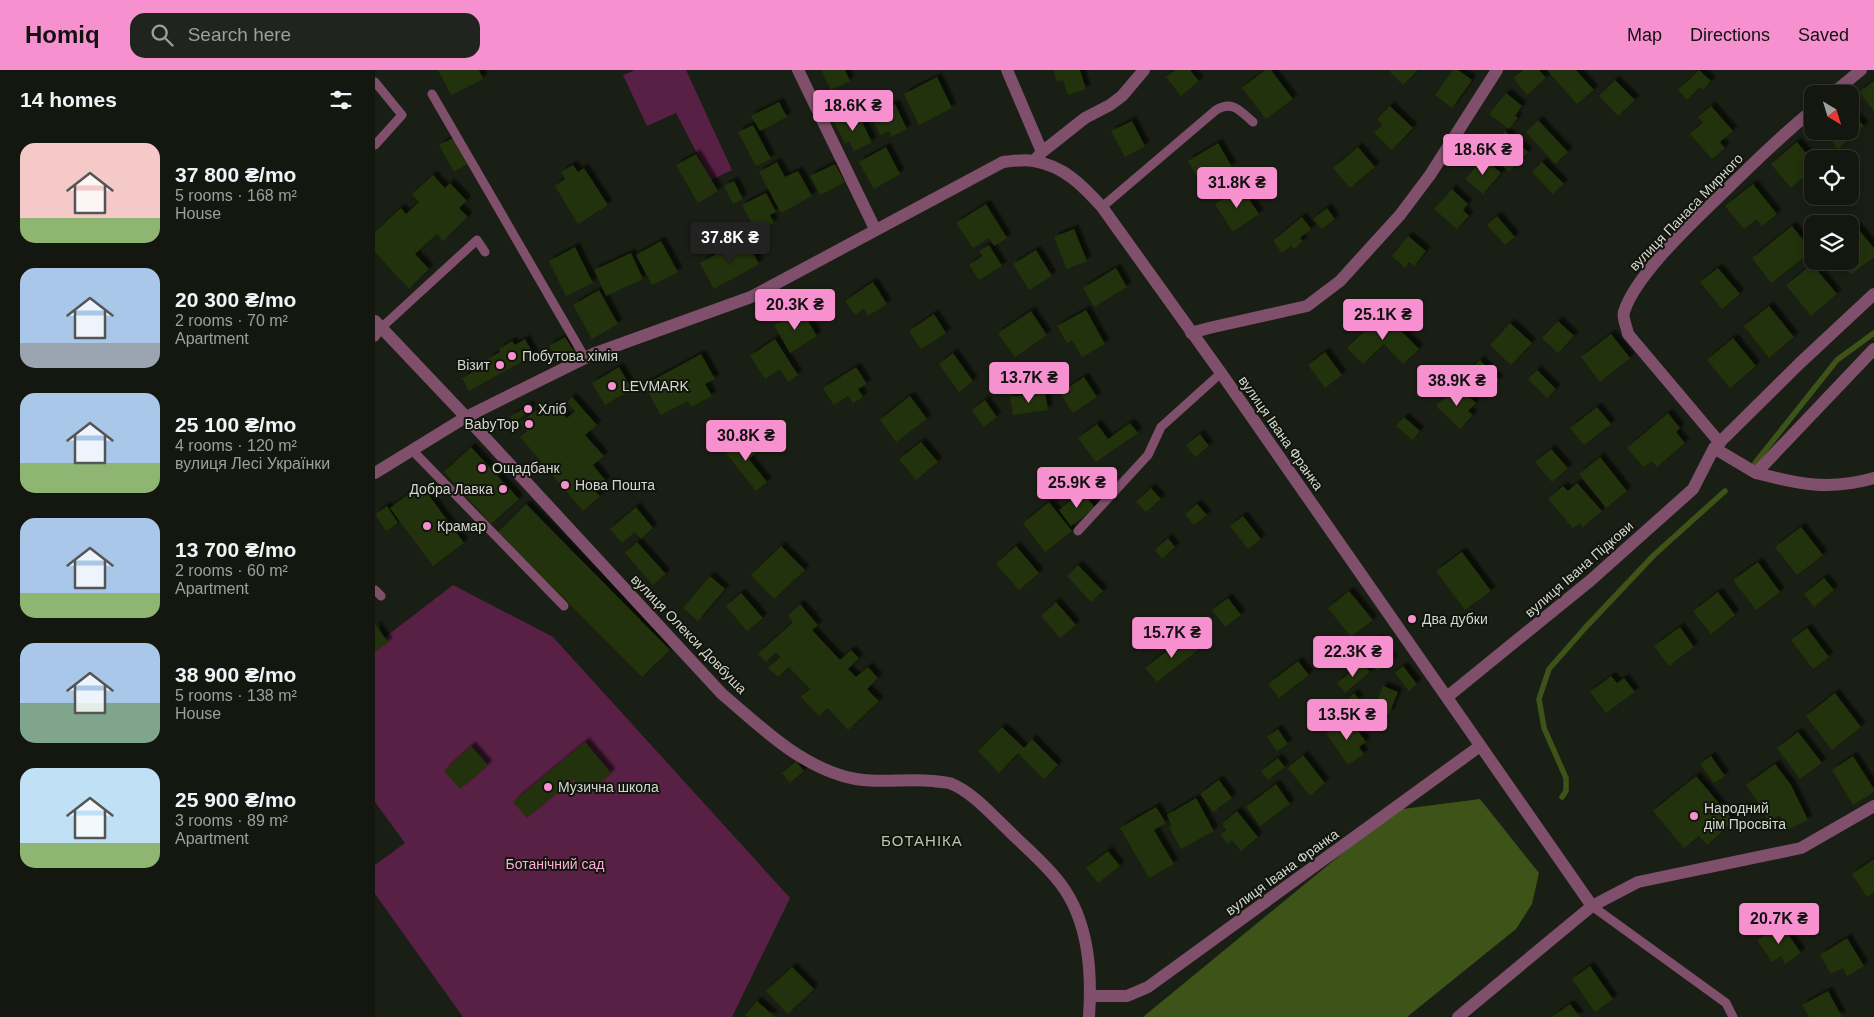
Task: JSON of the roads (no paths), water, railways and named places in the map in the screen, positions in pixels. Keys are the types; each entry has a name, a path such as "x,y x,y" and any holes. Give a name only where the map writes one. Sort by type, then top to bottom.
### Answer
{"street":[{"path":"798,70 875,230"},
{"path":"1007,70 1038,156"},
{"path":"375,473 466,417 585,358 751,297 1003,162 1038,156 1085,118 1110,105 1122,96 1144,70"},
{"path":"1191,333 1307,306 1340,281 1400,215 1430,175 1497,70"},
{"path":"1843,85 1861,70"},
{"name":"вулиця Панаса Мирного","path":"1717,445 1628,334 1623,313 1637,285 1657,261 1701,214 1794,124 1804,117"},
{"name":"вулиця Івана Франка","path":"1038,156 1079,183 1101,207 1221,373 1592,906"},
{"name":"вулиця Івана Підкови","path":"1447,698 1569,598 1693,489 1717,445 1800,363 1874,294"},
{"name":"вулиця Олекси Довбуша","path":"377,329 466,417 722,694 793,753 844,776 873,780 927,780 951,783 968,794 1000,822 1061,884 1075,910 1085,936 1089,963 1089,1017"},
{"path":"1756,473 1874,349"},
{"path":"1717,445 1756,473 1797,484 1814,486 1839,485 1874,478"},
{"name":"вулиця Івана Франка","path":"1090,996 1127,996 1147,987 1480,746"},
{"path":"1458,1017 1592,906 1638,882 1801,848 1874,806"}],"lane":[{"path":"375,82 402,115 375,145"},
{"path":"432,94 585,358"},
{"path":"1101,207 1221,107 1225,105 1232,106 1253,122"},
{"path":"377,329 477,240 485,252"},
{"path":"1078,531 1148,455 1161,427 1221,373"},
{"path":"412,450 564,606"},
{"path":"1592,906 1725,1004 1733,1017"}],"waterway":[{"path":"1755,463 1837,360 1874,333"},
{"path":"1562,797 1566,791 1566,778 1544,728 1539,699 1549,669 1654,555 1725,491"}],"place":[{"name":"Побутова хімія","path":"512,356"},
{"name":"Візит","path":"500,365"},
{"name":"LEVMARK","path":"612,386"},
{"name":"Хліб","path":"528,409"},
{"name":"BabyTop","path":"529,424"},
{"name":"Ощадбанк","path":"482,468"},
{"name":"Нова Пошта","path":"565,485"},
{"name":"Добра Лавка","path":"503,489"},
{"name":"Крамар","path":"427,526"},
{"name":"Два дубки","path":"1412,619"},
{"name":"Музична школа","path":"548,787"},
{"name":"Народний дім Просвіта","path":"1694,816"}],"district":[{"name":"БОТАНІКА","path":"922,840"}],"park label":[{"name":"Ботанічний сад","path":"555,864"}]}
